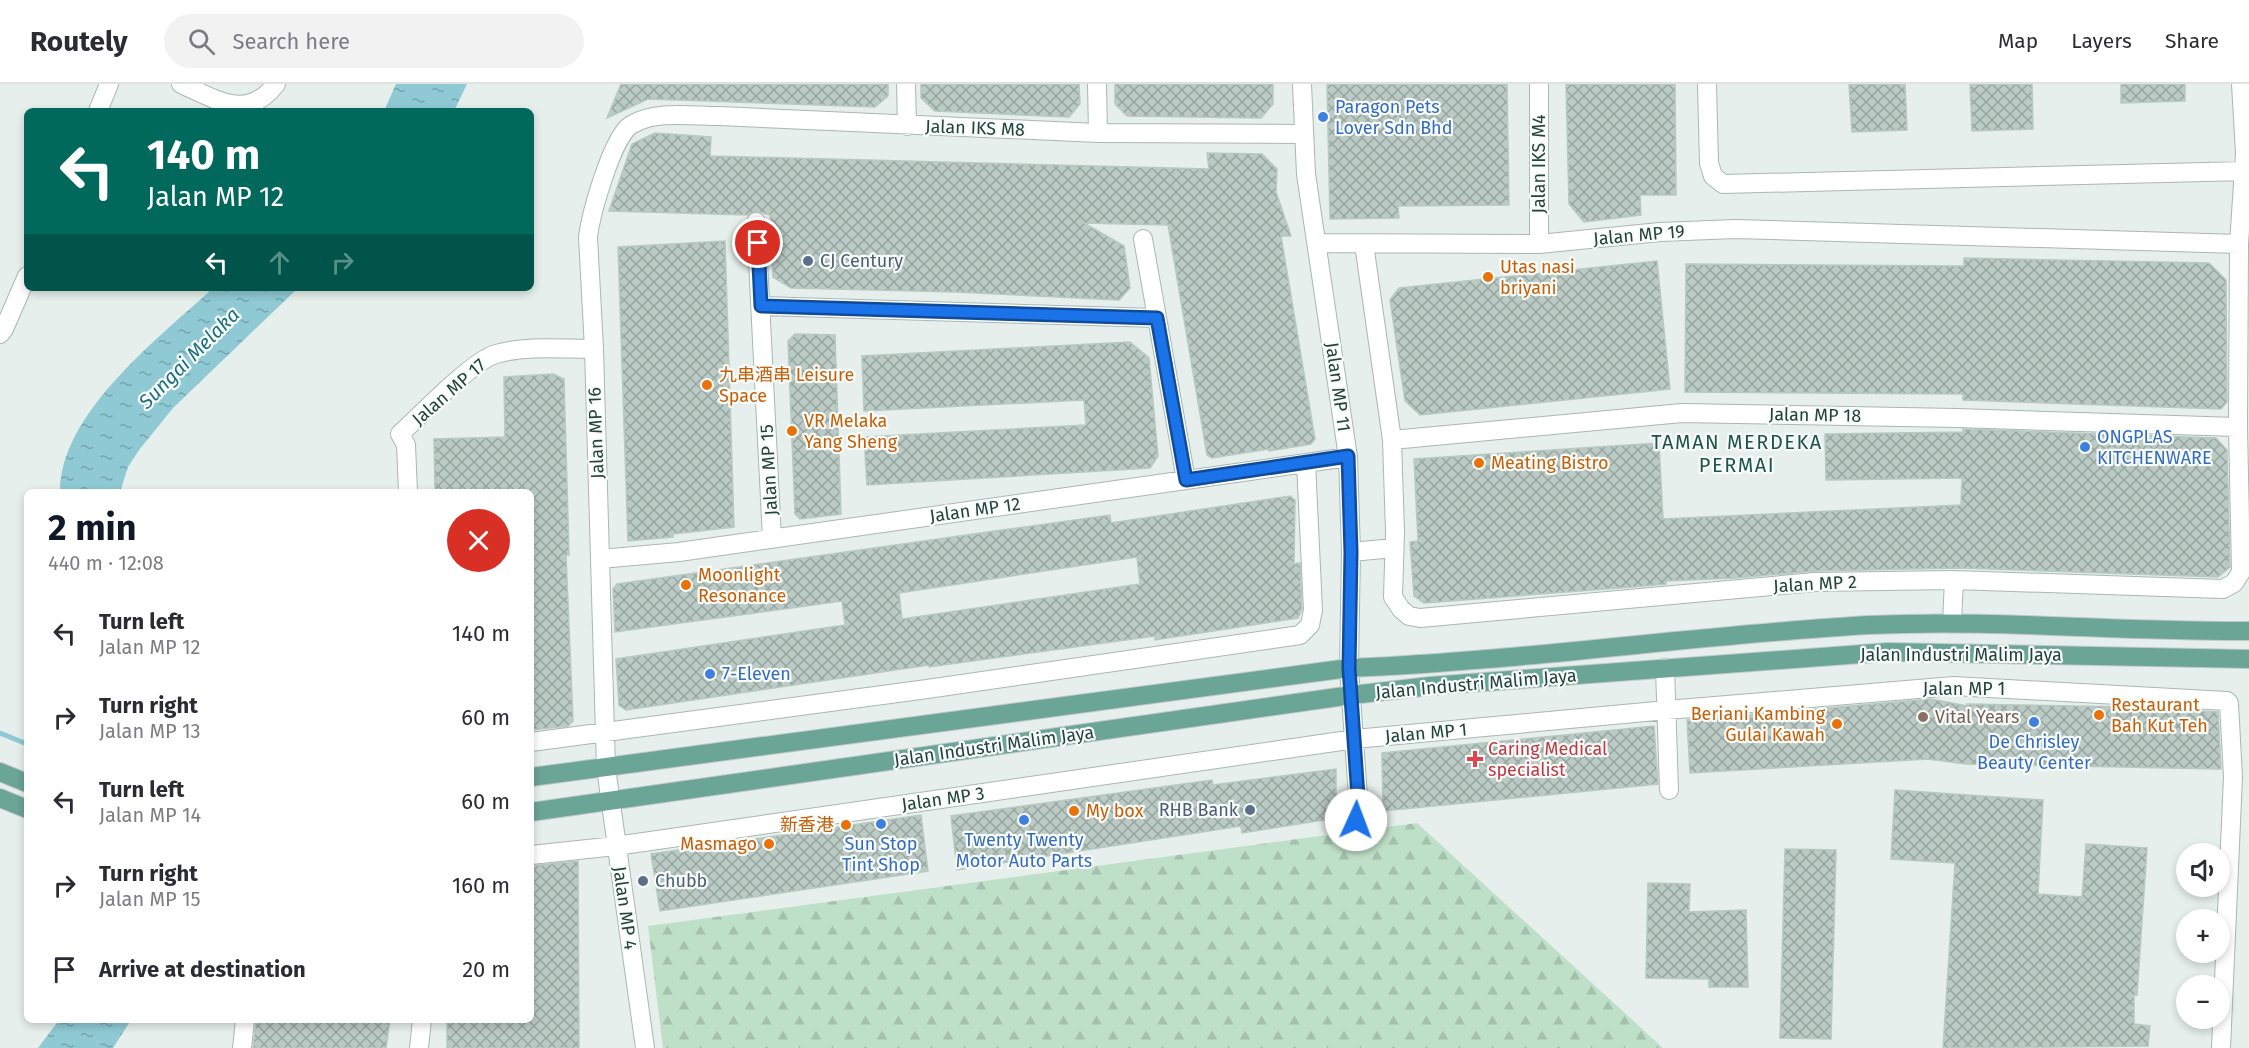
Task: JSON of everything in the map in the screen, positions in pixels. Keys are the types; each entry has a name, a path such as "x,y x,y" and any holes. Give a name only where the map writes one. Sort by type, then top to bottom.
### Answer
{"main road":[{"path":"2197,632 2249,622"},
{"name":"Jalan Industri Malim Jaya","path":"534,777 1349,668 1428,665 1868,626 1953,623 2249,632"},
{"name":"Jalan Industri Malim Jaya","path":"534,812 1352,695 1442,685 1888,652 2249,659"},
{"path":"2209,660 2249,675"},
{"path":"0,772 24,782"},
{"path":"0,798 24,808"}],"street":[{"path":"99,108 109,84"},
{"path":"180,84 230,105 244,106 268,94 276,84"},
{"path":"906,84 907,126"},
{"path":"1097,84 1098,133"},
{"name":"Jalan MP 11","path":"1302,84 1306,174 1348,456 1351,552 1349,668 1359,811 1356,820"},
{"name":"Jalan IKS M4","path":"1539,84 1539,244"},
{"path":"1707,84 1709,163 1713,176 1723,184 2246,159"},
{"path":"2238,427 2239,244 2246,159 2241,84"},
{"name":"Jalan IKS M8","path":"647,118 719,116 1098,133 1303,134"},
{"name":"Jalan MP 16","path":"606,768 594,349 588,237 590,218 600,187 622,135 630,125 647,118"},
{"name":"Jalan MP 15","path":"756,222 772,539"},
{"name":"Jalan MP 19","path":"1317,243 1539,244 1660,232 1735,229 2239,244"},
{"path":"1143,238 1186,480"},
{"path":"1351,552 1395,549 1392,440 1364,244"},
{"path":"0,334 24,283"},
{"path":"761,306 1157,318"},
{"name":"Jalan MP 17","path":"408,489 406,445 400,434 475,366 494,354 514,350 594,349"},
{"name":"Jalan MP 18","path":"1392,440 1682,413 1957,418 2238,427"},
{"name":"Jalan MP 2","path":"1395,549 1393,597 1409,616 1420,618 1815,582 1954,580 2223,589 2234,583 2241,572 2238,427"},
{"name":"Jalan MP 12","path":"600,559 679,552 1348,456"},
{"path":"534,742 920,690 1300,635 1310,625 1313,610 1306,463"},
{"path":"1953,623 1954,580"},
{"path":"1665,668 1669,789"},
{"name":"Jalan MP 1","path":"1355,739 1954,686 2227,701 2229,703 2233,777 2221,1048"},
{"name":"Jalan MP 3","path":"534,855 616,846 1355,739"},
{"name":"Jalan MP 4","path":"606,768 645,1048"},
{"path":"242,1048 245,1023"},
{"path":"419,1048 422,1023"}],"green space":[{"path":"1417,823 1663,1048 663,1048 648,926"}],"water":[{"path":"396,84 467,84 455,108 385,108"},
{"name":"Sungai Melaka","path":"210,291 295,291 173,408 128,467 121,489 60,489 64,463 76,434 94,406 116,379"},
{"path":"57,1023 129,1023 113,1048 38,1048"}],"building":[{"path":"621,84 888,84 888,96 875,107 648,99 607,118"},
{"path":"921,84 1079,84 1080,104 1069,117 935,111 921,98"},
{"path":"1115,84 1273,84 1273,104 1261,118 1127,116 1115,104"},
{"path":"1327,84 1507,84 1509,205 1398,206 1399,218 1330,219"},
{"path":"1566,84 1675,84 1676,195 1640,195 1641,215 1584,222 1569,204"},
{"path":"1849,84 1905,84 1907,130 1852,132"},
{"path":"1970,84 2032,84 2033,129 1972,131"},
{"path":"2121,84 2185,84 2185,101 2121,103"},
{"path":"655,133 711,137 710,156 1209,169 1207,153 1262,154 1277,169 1276,192 1291,236 1281,236 1315,439 1311,444 1269,451 1269,449 1212,458 1207,455 1168,225 1084,223 1124,246 1130,288 1119,300 956,292 791,288 773,277 770,215 756,211 748,215 609,211 632,144"},
{"path":"725,241 734,527 673,534 673,537 628,541 618,247"},
{"path":"1964,258 2209,263 2226,280 2227,402 2221,409 1963,400 1963,394 1685,392 1686,264 1964,266"},
{"path":"1657,261 1670,389 1420,415 1405,401 1390,300 1399,288"},
{"path":"795,334 835,335 841,514 800,519 795,514 788,341"},
{"path":"1130,342 1149,358 1158,456 1150,468 867,485 864,437 1086,425 1084,400 864,411 862,356"},
{"path":"553,374 564,379 569,555 566,555 573,721 568,726 534,730 534,489 435,489 434,439 505,437 504,377"},
{"path":"1963,429 2216,438 2227,450 2230,567 2218,577 1960,568 1815,571 1666,581 1666,584 1424,603 1414,596 1410,542 1418,541 1414,459 1659,443 1663,519 1961,505 1962,478 1826,480 1825,434 1963,432"},
{"path":"1290,496 1295,500 1294,564 1300,563 1302,609 1298,618 1155,640 1155,636 929,667 929,665 626,710 619,705 616,659 845,625 842,601 615,632 613,589 617,584 1110,515 1111,523","holes":["1137,557 1140,584 902,619 899,593"]},
{"path":"1931,699 1967,706 1967,704 2129,707 2218,712 2221,769 1966,764 1928,759 1690,773 1687,720"},
{"path":"1654,726 1658,784 1383,811 1382,753"},
{"path":"1336,769 1336,818 1242,833 1241,826 957,870 951,816 1212,780 1213,785"},
{"path":"1895,790 2043,800 2038,894 2082,897 2086,844 2147,848 2137,995 2134,995 2134,1024 2150,1026 2148,1046 1943,1048 1955,863 1891,859"},
{"path":"921,815 928,871 660,911 651,854"},
{"path":"1785,849 1836,850 1831,1039 1780,1038"},
{"path":"578,861 579,1048 447,1048 447,1023 534,1023 534,866"},
{"path":"1648,883 1690,884 1689,912 1746,910 1748,987 1709,987 1709,979 1646,978"},
{"path":"256,1023 390,1023 386,1048 253,1048"}],"waterway":[{"path":"0,733 24,743"}],"place":[{"name":"Paragon Pets Lover Sdn Bhd","path":"1323,117"},
{"name":"CJ Century","path":"808,261"},
{"name":"Utas nasi briyani","path":"1488,277"},
{"name":"九串酒串 Leisure Space","path":"707,385"},
{"name":"VR Melaka Yang Sheng","path":"792,431"},
{"name":"ONGPLAS KITCHENWARE","path":"2085,447"},
{"name":"Meating Bistro","path":"1479,463"},
{"name":"Moonlight Resonance","path":"686,585"},
{"name":"7-Eleven","path":"710,674"},
{"name":"Restaurant Bah Kut Teh","path":"2099,715"},
{"name":"Vital Years","path":"1923,717"},
{"name":"De Chrisley Beauty Center","path":"2034,722"},
{"name":"Beriani Kambing Gulai Kawah","path":"1837,724"},
{"name":"Caring Medical specialist","path":"1475,759"},
{"name":"RHB Bank","path":"1250,810"},
{"name":"My box","path":"1074,811"},
{"name":"Twenty Twenty Motor Auto Parts","path":"1024,820"},
{"name":"Sun Stop Tint Shop","path":"881,824"},
{"name":"新香港","path":"846,825"},
{"name":"Masmago","path":"769,844"},
{"name":"Chubb","path":"643,881"}],"district":[{"name":"TAMAN MERDEKA PERMAI","path":"1737,454"}],"route":[{"path":"758,243 761,306 1157,318 1186,480 1348,456 1351,552 1349,668 1359,811 1356,820"}]}
